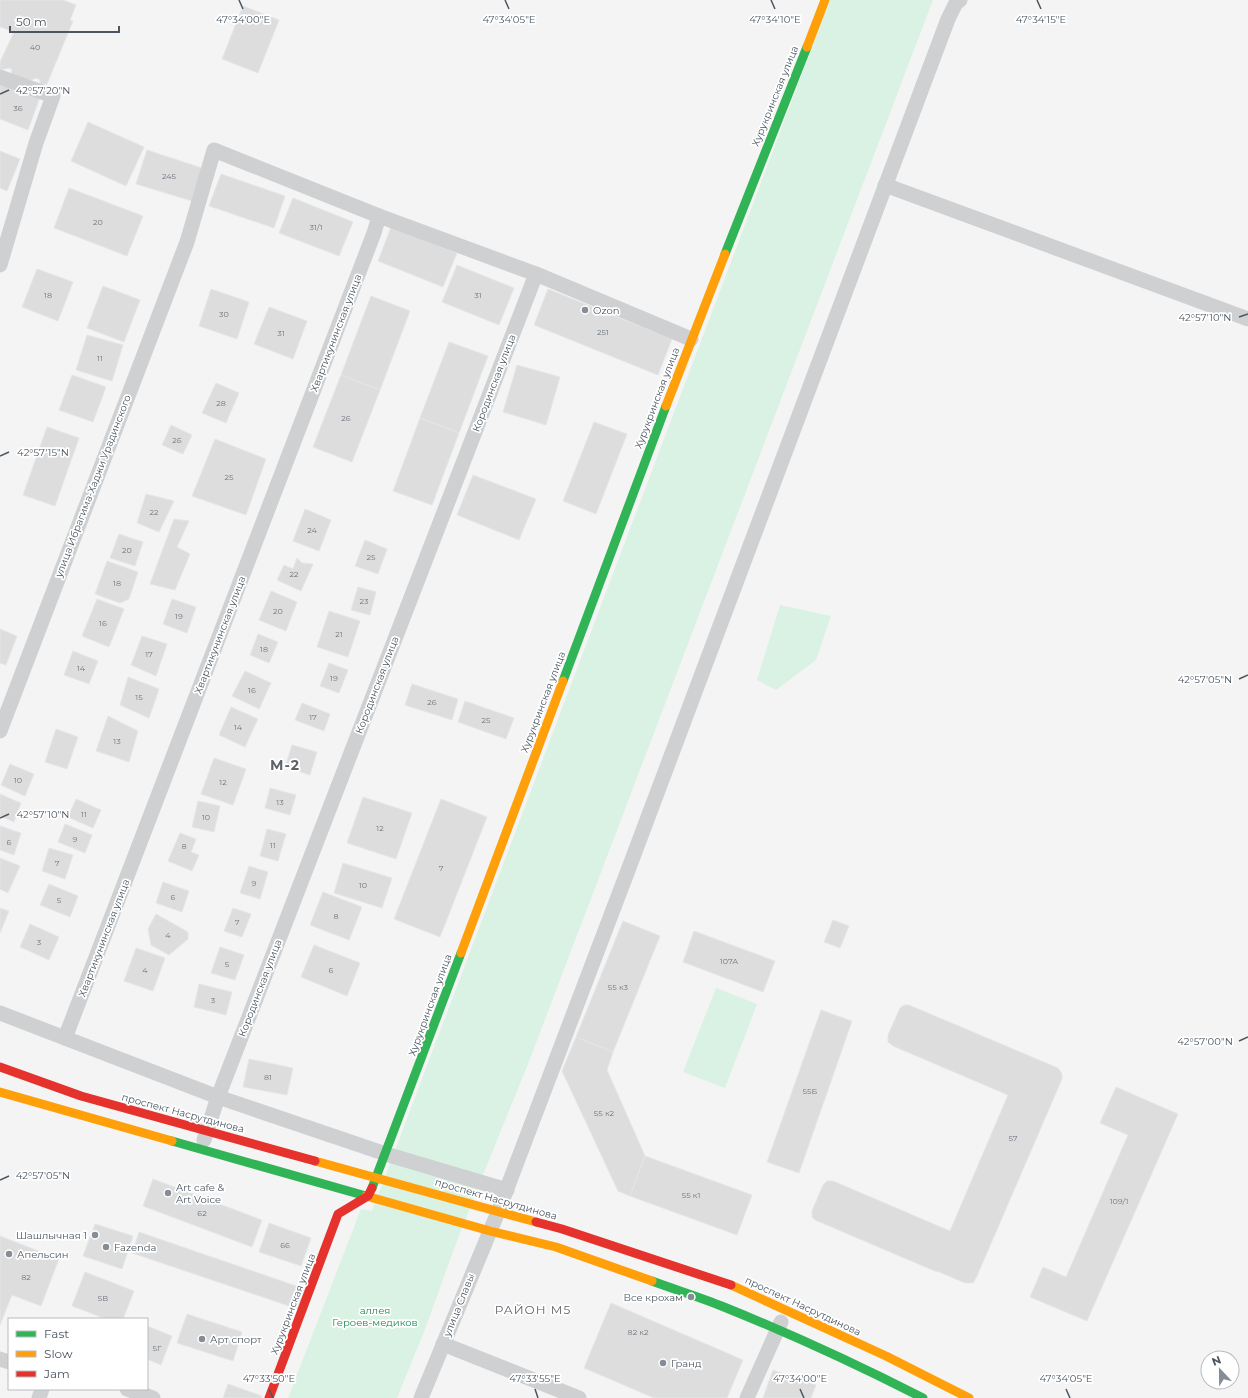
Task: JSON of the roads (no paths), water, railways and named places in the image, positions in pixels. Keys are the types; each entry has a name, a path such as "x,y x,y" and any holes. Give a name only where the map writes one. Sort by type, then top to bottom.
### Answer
{"main road":[{"name":"Хурукринская улица","path":"269,1398 338,1214 372,1197 691,339 825,0"},
{"name":"проспект Насрутдинова","path":"0,1067 81,1096 562,1229 731,1285 886,1356 968,1398"},
{"path":"0,1092 468,1225 556,1247 722,1306 777,1329 878,1375 924,1398"}],"street":[{"name":"улица Славы","path":"421,1398 507,1190 948,19 956,3 960,0"},
{"path":"0,77 53,96 36,143 0,265"},
{"name":"улица Ибрагима-Хаджи Урадинского","path":"0,731 187,242 214,150 379,216"},
{"path":"885,185 1248,319"},
{"path":"379,216 536,274 691,339"},
{"name":"Хвартикунинская улица","path":"65,1038 374,233 379,216"},
{"name":"Кородинская улица","path":"201,1149 218,1097 536,274"},
{"path":"0,1012 218,1097 388,1154 507,1190"},
{"path":"747,1398 777,1329 787,1310"},
{"path":"443,1344 579,1398"},
{"path":"130,1390 153,1398"}],"place":[{"name":"Ozon","path":"585,310"},
{"name":"Art cafe & Art Voice","path":"168,1193"},
{"name":"Шашлычная 1","path":"95,1235"},
{"name":"Fazenda","path":"106,1247"},
{"name":"Апельсин","path":"9,1254"},
{"name":"Все крохам","path":"691,1297"},
{"name":"Арт спорт","path":"202,1339"},
{"name":"Гранд","path":"663,1363"}],"district":[{"name":"М-2","path":"285,765"},
{"name":"РАЙОН М5","path":"533,1309"}],"park label":[{"name":"аллея Героев-медиков","path":"375,1316"}]}
